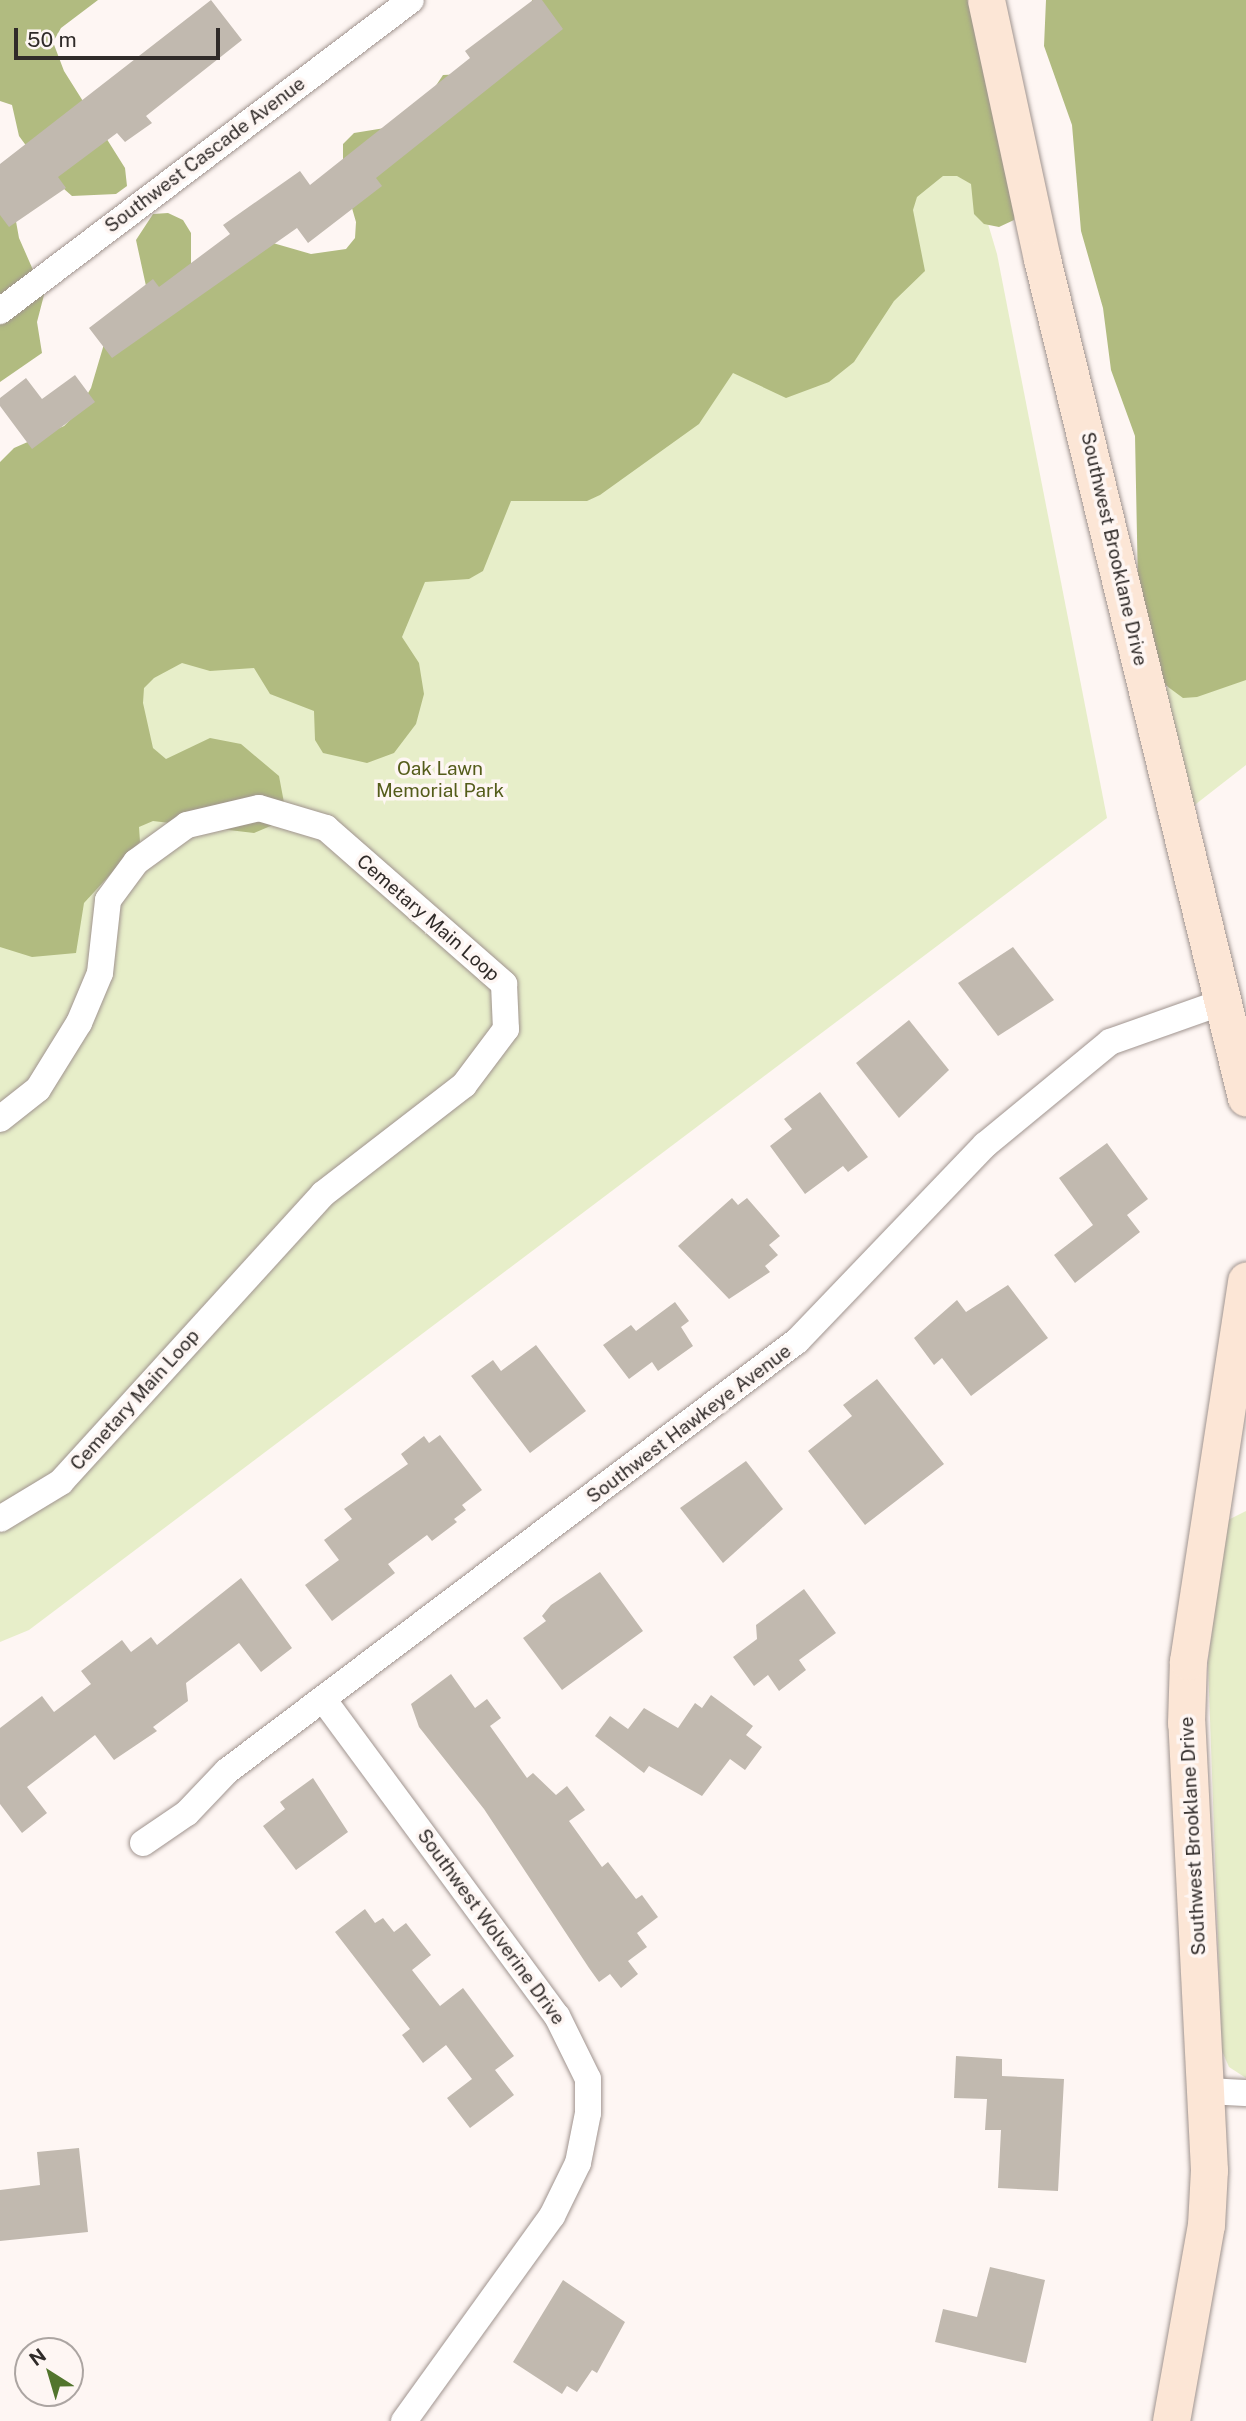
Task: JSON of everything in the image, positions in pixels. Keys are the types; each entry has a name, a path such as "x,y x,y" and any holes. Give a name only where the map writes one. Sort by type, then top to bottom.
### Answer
{"street":[{"name":"Southwest Cascade Avenue","path":"0,311 411,0"},
{"name":"Southwest Brooklane Drive","path":"986,0 1042,259 1246,1098"},
{"name":"Cemetary Main Loop","path":"0,1119 38,1089 79,1023 100,974 108,900 136,862 187,825 259,808 326,828 504,984 506,1029 464,1085 323,1194 61,1482 0,1519"},
{"name":"Southwest Hawkeye Avenue","path":"143,1843 323,1699 797,1341 985,1145 1110,1042 1223,1002"},
{"name":"Southwest Brooklane Drive","path":"1179,2412 1206,2225 1206,2091 1186,1723 1188,1661 1246,1280"},
{"name":"Southwest Wolverine Drive","path":"323,1699 551,2006 588,2079 589,2113 578,2163 552,2216 404,2421"},
{"path":"1206,2091 1246,2092"}],"green space":[{"path":"0,0 98,0 61,28 53,42 64,71 125,168 127,186 116,194 72,196 47,174 19,136 12,105 0,101"},
{"path":"532,0 989,0 1017,205 1014,220 999,227 984,224 974,214 971,184 957,176 943,176 917,197 913,210 925,271 894,301 854,362 829,382 786,398 733,373 699,424 600,495 587,501 511,501 483,571 469,579 425,582 402,637 419,663 424,694 416,724 394,753 367,763 323,753 315,740 314,711 270,694 254,668 210,671 182,663 154,678 144,688 143,703 153,748 166,759 210,738 241,744 279,776 285,808 280,822 254,833 153,821 139,827 140,842 84,903 76,953 32,957 0,947 0,462 14,448 64,426 75,415 91,388 104,344 146,286 136,240 153,214 168,213 183,220 191,233 191,263 214,280 266,241 311,254 346,249 355,238 356,222 343,177 343,144 354,133 403,125 415,117 443,75 507,72 529,31"},
{"name":"Oak Lawn Memorial Park","path":"764,0 972,170 997,254 1107,818 29,1630 0,1642 0,571"},
{"path":"1046,0 1246,0 1246,680 1197,697 1183,698 1160,681 1138,587 1135,436 1111,370 1103,308 1081,231 1072,125 1044,46"},
{"path":"0,166 8,177 19,238 44,295 37,322 42,353 0,382"},
{"path":"1246,630 1246,765 1178,818 1158,694"},
{"path":"1246,1511 1246,2078 1229,2067 1222,2051 1208,1663 1226,1521"}],"building":[{"path":"211,0 242,40 146,116 152,123 125,142 117,133 58,177 66,188 9,227 0,215 0,164"},
{"path":"533,0 542,0 563,29 376,178 382,186 308,243 297,228 112,358 89,328 153,279 159,287 230,234 223,225 300,171 310,185 470,58 465,51"},
{"path":"75,375 95,402 32,449 0,406 0,398 26,378 42,399"},
{"path":"1013,947 1054,1000 998,1036 958,983"},
{"path":"909,1020 949,1070 899,1118 856,1063"},
{"path":"820,1092 868,1157 848,1172 843,1166 805,1194 770,1146 792,1129 784,1119"},
{"path":"1107,1143 1148,1199 1127,1215 1140,1232 1075,1283 1054,1255 1093,1225 1059,1178"},
{"path":"732,1198 738,1205 747,1198 780,1236 769,1245 778,1255 765,1266 770,1272 729,1299 678,1246"},
{"path":"1008,1285 1048,1338 971,1396 942,1358 934,1365 914,1338 957,1300 966,1312"},
{"path":"675,1302 689,1321 681,1327 693,1346 658,1371 652,1362 629,1379 603,1345 631,1325 636,1331"},
{"path":"536,1345 586,1411 530,1453 471,1376 493,1360 501,1371"},
{"path":"877,1379 944,1464 865,1525 808,1451 852,1416 843,1405"},
{"path":"440,1435 482,1490 462,1505 466,1510 454,1519 457,1522 432,1541 427,1535 388,1564 395,1573 332,1621 305,1585 339,1560 324,1540 352,1519 344,1509 408,1464 401,1454 424,1436 429,1443"},
{"path":"746,1461 783,1509 723,1563 680,1508"},
{"path":"600,1572 643,1631 562,1690 523,1638 546,1621 542,1616 551,1605"},
{"path":"241,1578 292,1648 261,1672 239,1643 186,1683 188,1701 153,1727 157,1731 114,1760 95,1735 27,1787 47,1813 22,1833 0,1804 0,1728 42,1696 54,1712 91,1684 81,1671 122,1640 131,1652 151,1637 157,1645"},
{"path":"804,1589 836,1633 799,1660 806,1670 779,1691 768,1675 754,1686 733,1657 757,1639 756,1625"},
{"path":"451,1674 475,1708 487,1699 501,1718 490,1726 527,1778 533,1773 556,1795 567,1786 585,1810 569,1821 602,1867 608,1862 636,1899 642,1895 658,1917 637,1933 647,1947 628,1961 638,1974 621,1988 610,1974 599,1982 484,1809 419,1727 411,1704"},
{"path":"711,1695 753,1726 746,1735 762,1747 745,1770 730,1759 702,1796 649,1766 644,1773 595,1736 610,1716 628,1729 644,1708 678,1728 695,1703 702,1708"},
{"path":"313,1778 348,1832 296,1870 263,1826 285,1809 280,1802"},
{"path":"365,1909 375,1923 383,1918 394,1932 406,1923 431,1955 412,1970 440,2006 463,1988 514,2056 495,2070 514,2095 470,2128 447,2098 472,2079 446,2045 423,2063 402,2035 410,2029 335,1932"},
{"path":"956,2056 1002,2059 1002,2076 1064,2079 1058,2191 998,2188 1001,2130 985,2130 987,2099 954,2098"},
{"path":"79,2148 88,2232 0,2241 0,2190 40,2185 37,2152"},
{"path":"990,2267 1045,2280 1026,2363 935,2342 943,2309 977,2317"},
{"path":"563,2280 625,2322 597,2373 592,2370 577,2392 567,2386 562,2394 513,2362"}]}
